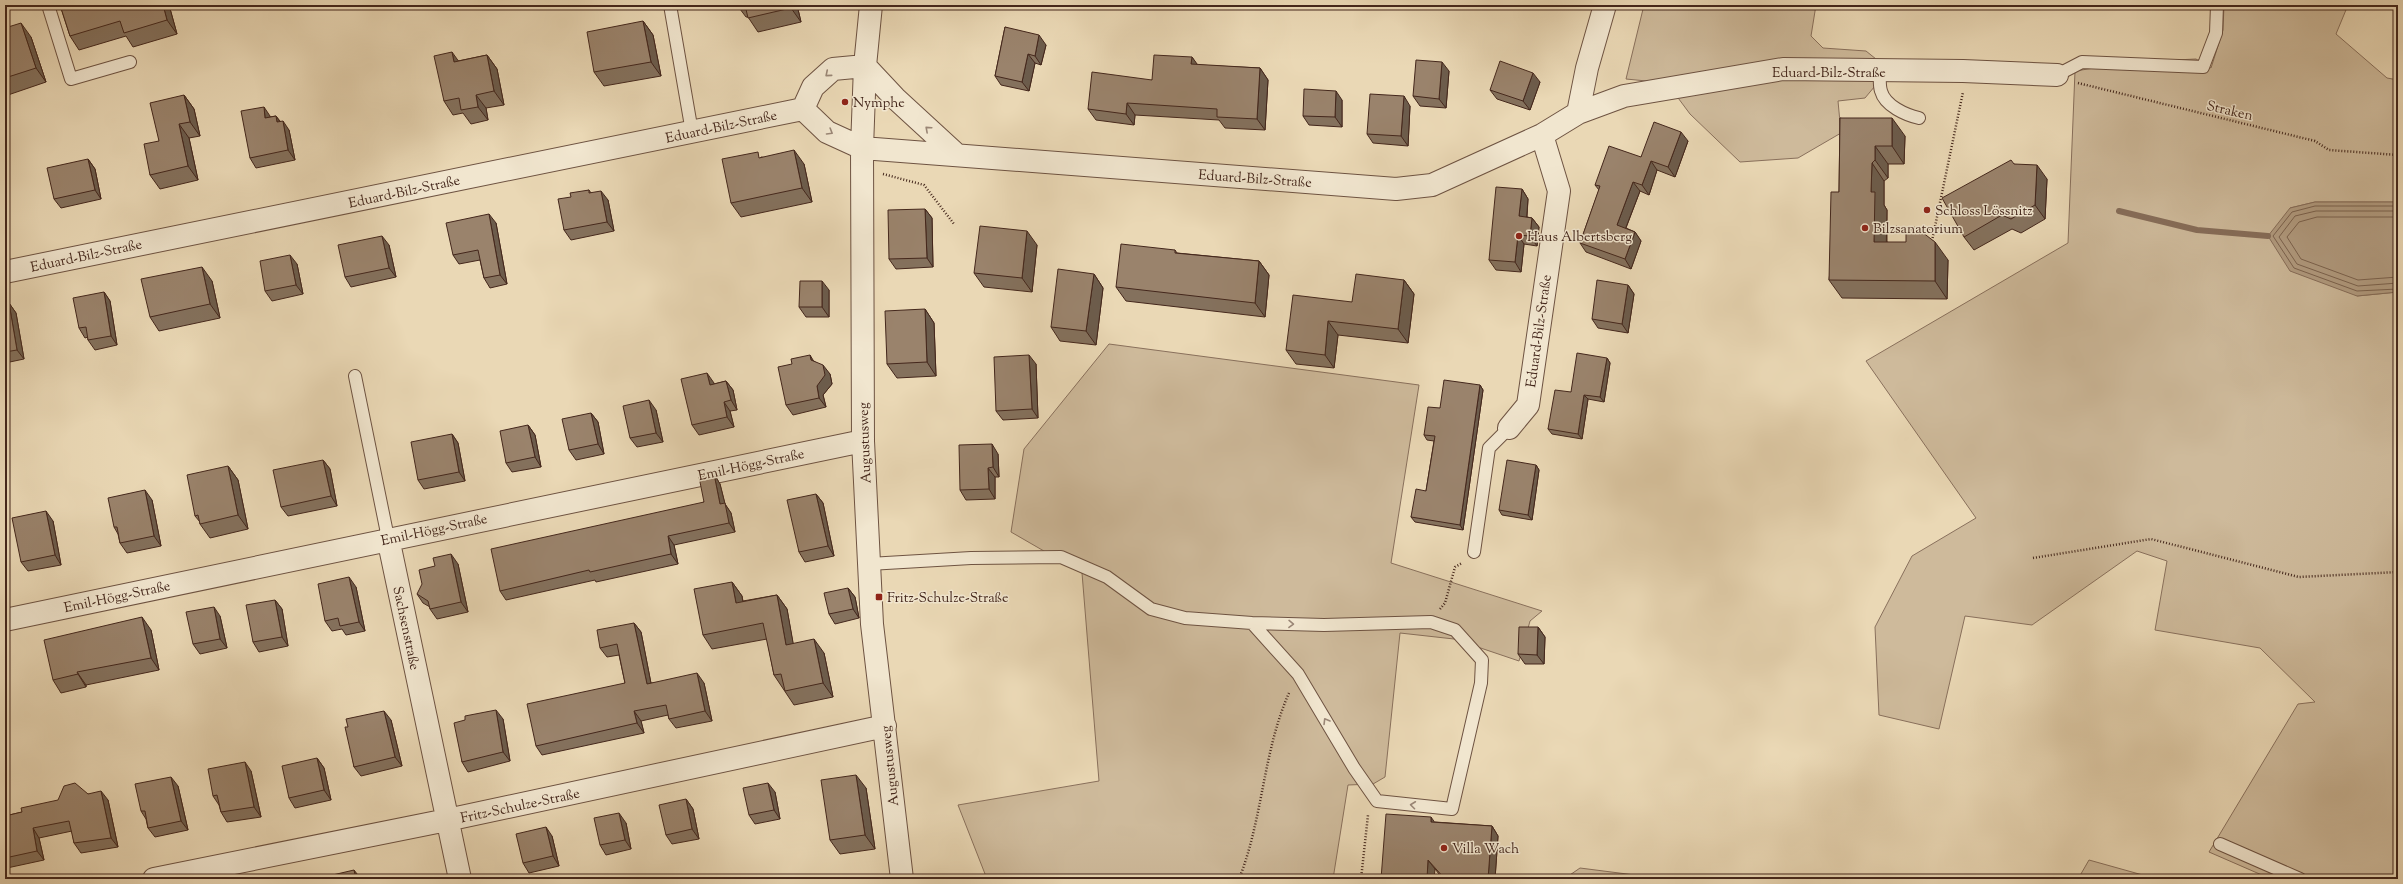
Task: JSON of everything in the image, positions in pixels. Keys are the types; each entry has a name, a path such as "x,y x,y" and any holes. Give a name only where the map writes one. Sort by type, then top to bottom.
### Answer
{"street":[{"name":"Augustusweg","path":"871,5 865,66 862,158 863,441 872,624 902,879"},
{"path":"1578,113 1587,68 1605,5"},
{"path":"862,158 827,132 803,109 813,86 833,70 865,66 895,98 957,155"},
{"name":"Eduard-Bilz-Straße","path":"862,158 957,155 1396,189 1432,186 1542,135 1578,113 1624,96 1783,69 1963,71 2057,75"},
{"name":"Eduard-Bilz-Straße","path":"5,272 803,109"},
{"name":"Eduard-Bilz-Straße","path":"1509,428 1528,405 1559,191 1542,135"},
{"name":"Emil-Högg-Straße","path":"5,620 388,538 863,441"},
{"name":"Sachsenstraße","path":"388,538 460,879"},
{"name":"Fritz-Schulze-Straße","path":"154,879 447,820 885,726"}],"lane":[{"path":"48,5 71,78 130,62"},
{"path":"670,5 692,132"},
{"path":"2057,75 2082,62 2203,67 2216,33 2217,5"},
{"path":"1880,71 1881,92 1888,101 1907,115 1919,118"},
{"name":"Sachsenstraße","path":"355,376 388,538"},
{"path":"1474,552 1489,448 1509,428"},
{"path":"869,564 971,558 1061,557 1107,577 1151,609 1185,618 1252,623 1324,624 1430,622 1455,630 1482,660 1481,683 1452,809 1377,801 1354,768 1298,674 1252,623"},
{"path":"2220,844 2300,879"}],"path":[{"path":"1930,247 1963,100 1963,71"},
{"name":"Straken","path":"2057,75 2079,84 2315,141 2329,150 2398,155"},
{"path":"862,158 924,185 954,224"},
{"path":"1896,227 1934,229"},
{"path":"2033,558 2151,539 2299,578 2398,572"},
{"path":"1430,622 1445,603 1455,567 1468,560 1474,552"},
{"path":"1239,879 1251,849 1279,716 1298,674"},
{"path":"1361,879 1368,809 1377,801"},
{"path":"1341,879 1366,879"}],"shaded area":[{"path":"1644,5 1816,5 1811,36 1823,48 1866,51 1876,59 1875,86 1865,98 1838,101 1841,133 1798,158 1740,162 1690,114 1667,83 1626,79"},
{"path":"2224,5 2348,5 2336,34 2387,78 2398,80 2398,202 2315,202 2290,208 2357,296 2398,292 2398,879 2271,879 2209,852 2298,704 2315,702 2260,648 2155,630 2167,561 2137,551 2032,625 1965,616 1939,729 1879,715 1875,627 1912,556 1976,518 1866,361 2068,243 2075,71 2133,62 2196,59 2211,68 2223,30"},
{"path":"1109,344 1419,385 1391,563 1542,611 1530,621 1519,661 1454,639 1400,633 1385,777 1373,784 1348,785 1333,879 987,879 958,805 1099,781 1082,573 1011,532 1024,449"},
{"path":"2089,860 2157,879 2078,879"},
{"path":"1580,868 1666,879 1564,879"}],"water":[{"path":"2315,202 2398,202 2398,292 2357,296 2290,271 2268,236 2290,208"}],"building":[{"path":"60,5 163,5 167,20 124,33 120,21 70,36"},
{"path":"745,5 790,5 791,8 748,18"},
{"path":"643,21 651,62 594,72 587,32"},
{"path":"21,23 36,68 5,78 5,28"},
{"path":"1005,27 1039,35 1035,56 1028,54 1022,82 995,76"},
{"path":"452,52 454,62 487,55 494,91 476,95 478,107 461,110 459,98 444,101 434,56"},
{"path":"1154,55 1192,57 1191,64 1260,68 1257,119 1217,117 1217,109 1127,103 1126,114 1088,109 1092,72 1152,80"},
{"path":"1416,60 1442,62 1439,99 1413,96"},
{"path":"1500,61 1533,73 1523,101 1490,90"},
{"path":"1304,89 1336,91 1335,117 1303,116"},
{"path":"1370,94 1404,96 1401,136 1367,134"},
{"path":"184,95 190,122 179,124 188,166 150,175 144,144 159,141 150,103"},
{"path":"264,107 265,118 276,116 277,122 283,121 288,150 250,158 241,111"},
{"path":"1840,118 1892,118 1892,146 1875,146 1875,160 1872,163 1871,192 1875,192 1874,242 1906,242 1906,229 1918,229 1935,242 1935,281 1829,280 1831,192 1839,192"},
{"path":"1654,122 1681,132 1668,167 1651,161 1642,185 1633,182 1617,225 1635,232 1625,259 1580,243 1600,186 1595,185 1609,146 1641,157"},
{"path":"794,150 802,188 731,203 722,159 758,152 759,158"},
{"path":"88,159 95,190 54,199 47,168"},
{"path":"2011,160 2014,164 2037,165 2035,205 2011,219 2002,215 1964,237 1942,198"},
{"name":"Haus Albertsberg","path":"1496,187 1522,189 1519,216 1532,218 1530,236 1518,235 1515,262 1489,260"},
{"path":"589,190 589,193 601,191 607,222 564,230 558,199 571,197 570,193"},
{"path":"925,209 927,258 889,259 888,210"},
{"path":"489,214 500,275 484,278 478,250 453,255 446,223"},
{"path":"980,226 1027,231 1022,278 974,273"},
{"path":"382,236 389,268 345,277 338,245"},
{"path":"1121,244 1175,250 1175,253 1259,261 1255,303 1116,287"},
{"path":"290,255 296,285 265,291 260,261"},
{"path":"202,267 210,304 150,317 141,279"},
{"path":"1058,269 1094,274 1086,331 1051,327"},
{"path":"1356,274 1404,280 1398,329 1328,321 1325,355 1286,350 1293,295 1352,302"},
{"path":"1597,280 1628,285 1622,324 1592,319"},
{"path":"800,281 822,281 822,307 799,307"},
{"path":"104,292 111,336 88,340 86,327 79,328 73,298"},
{"path":"9,303 17,350 5,352 5,304"},
{"path":"925,309 927,362 887,364 885,311"},
{"path":"1577,353 1607,358 1600,397 1584,395 1578,434 1548,429 1555,390 1571,392"},
{"path":"810,355 811,360 823,365 825,375 817,386 819,398 786,405 778,367 792,364 791,359"},
{"path":"1029,355 1032,409 996,411 994,357"},
{"path":"707,373 710,385 726,381 731,400 724,402 727,417 692,425 681,379"},
{"path":"1444,380 1480,385 1460,525 1411,517 1416,489 1426,491 1435,436 1424,435 1428,407 1440,408"},
{"path":"649,400 656,433 630,438 623,406"},
{"path":"591,413 598,444 569,450 562,419"},
{"path":"528,425 535,457 506,463 500,431"},
{"path":"452,434 459,472 418,480 411,442"},
{"path":"992,444 993,467 988,468 989,489 960,490 959,445"},
{"path":"323,460 331,496 281,507 273,470"},
{"path":"1507,460 1536,465 1528,515 1499,510"},
{"path":"228,466 238,515 200,524 198,515 195,516 187,475"},
{"path":"714,474 720,504 725,503 729,523 668,536 671,554 590,572 589,570 500,591 491,549 704,502 699,477"},
{"path":"145,490 154,536 120,543 117,527 114,527 108,498"},
{"path":"816,494 828,546 799,552 787,500"},
{"path":"46,511 55,555 21,562 12,518"},
{"path":"451,554 461,602 430,609 428,601 417,594 422,584 419,570 435,566 433,558"},
{"path":"349,577 359,622 340,626 338,618 325,621 318,584"},
{"path":"732,582 736,603 777,595 786,645 814,639 823,683 785,691 781,674 774,675 763,623 703,635 694,589"},
{"path":"848,588 853,609 829,614 824,593"},
{"path":"275,600 282,637 253,642 246,605"},
{"path":"214,607 220,639 193,644 186,612"},
{"path":"142,617 151,658 77,672 78,674 53,680 44,640"},
{"path":"634,623 647,684 697,673 705,711 669,719 666,705 634,711 637,723 536,746 527,704 625,683 617,644 600,648 597,630"},
{"path":"1519,627 1538,627 1537,655 1518,654"},
{"path":"496,710 503,752 462,762 454,723 465,720 465,716"},
{"path":"384,711 395,757 354,767 345,727 348,727 346,719"},
{"path":"317,758 324,790 289,798 282,766"},
{"path":"245,762 254,807 221,812 217,795 213,796 208,769"},
{"path":"856,775 865,835 830,840 821,780"},
{"path":"171,777 181,821 148,828 145,811 141,811 135,784"},
{"path":"75,783 88,794 101,791 111,838 74,843 69,821 33,828 37,851 5,858 5,816 22,812 21,808 58,800 64,786"},
{"path":"768,783 774,810 749,815 743,788"},
{"path":"686,799 692,829 666,835 659,805"},
{"path":"619,813 625,840 600,845 594,818"},
{"name":"Villa Wach","path":"1386,814 1431,817 1431,822 1492,826 1488,879 1445,879 1428,860 1427,879 1381,879"},
{"path":"546,827 553,856 523,863 516,834"},
{"path":"354,870 356,879 324,879 324,877"}],"waterway":[{"path":"2119,211 2197,230 2268,236"}],"place":[{"name":"Nymphe","path":"845,102"},
{"name":"Schloss Lössnitz","path":"1927,210"},
{"name":"Bilzsanatorium","path":"1865,228"},
{"name":"Haus Albertsberg","path":"1519,236"},
{"name":"Fritz-Schulze-Straße","path":"879,597"},
{"name":"Villa Wach","path":"1444,848"}]}
